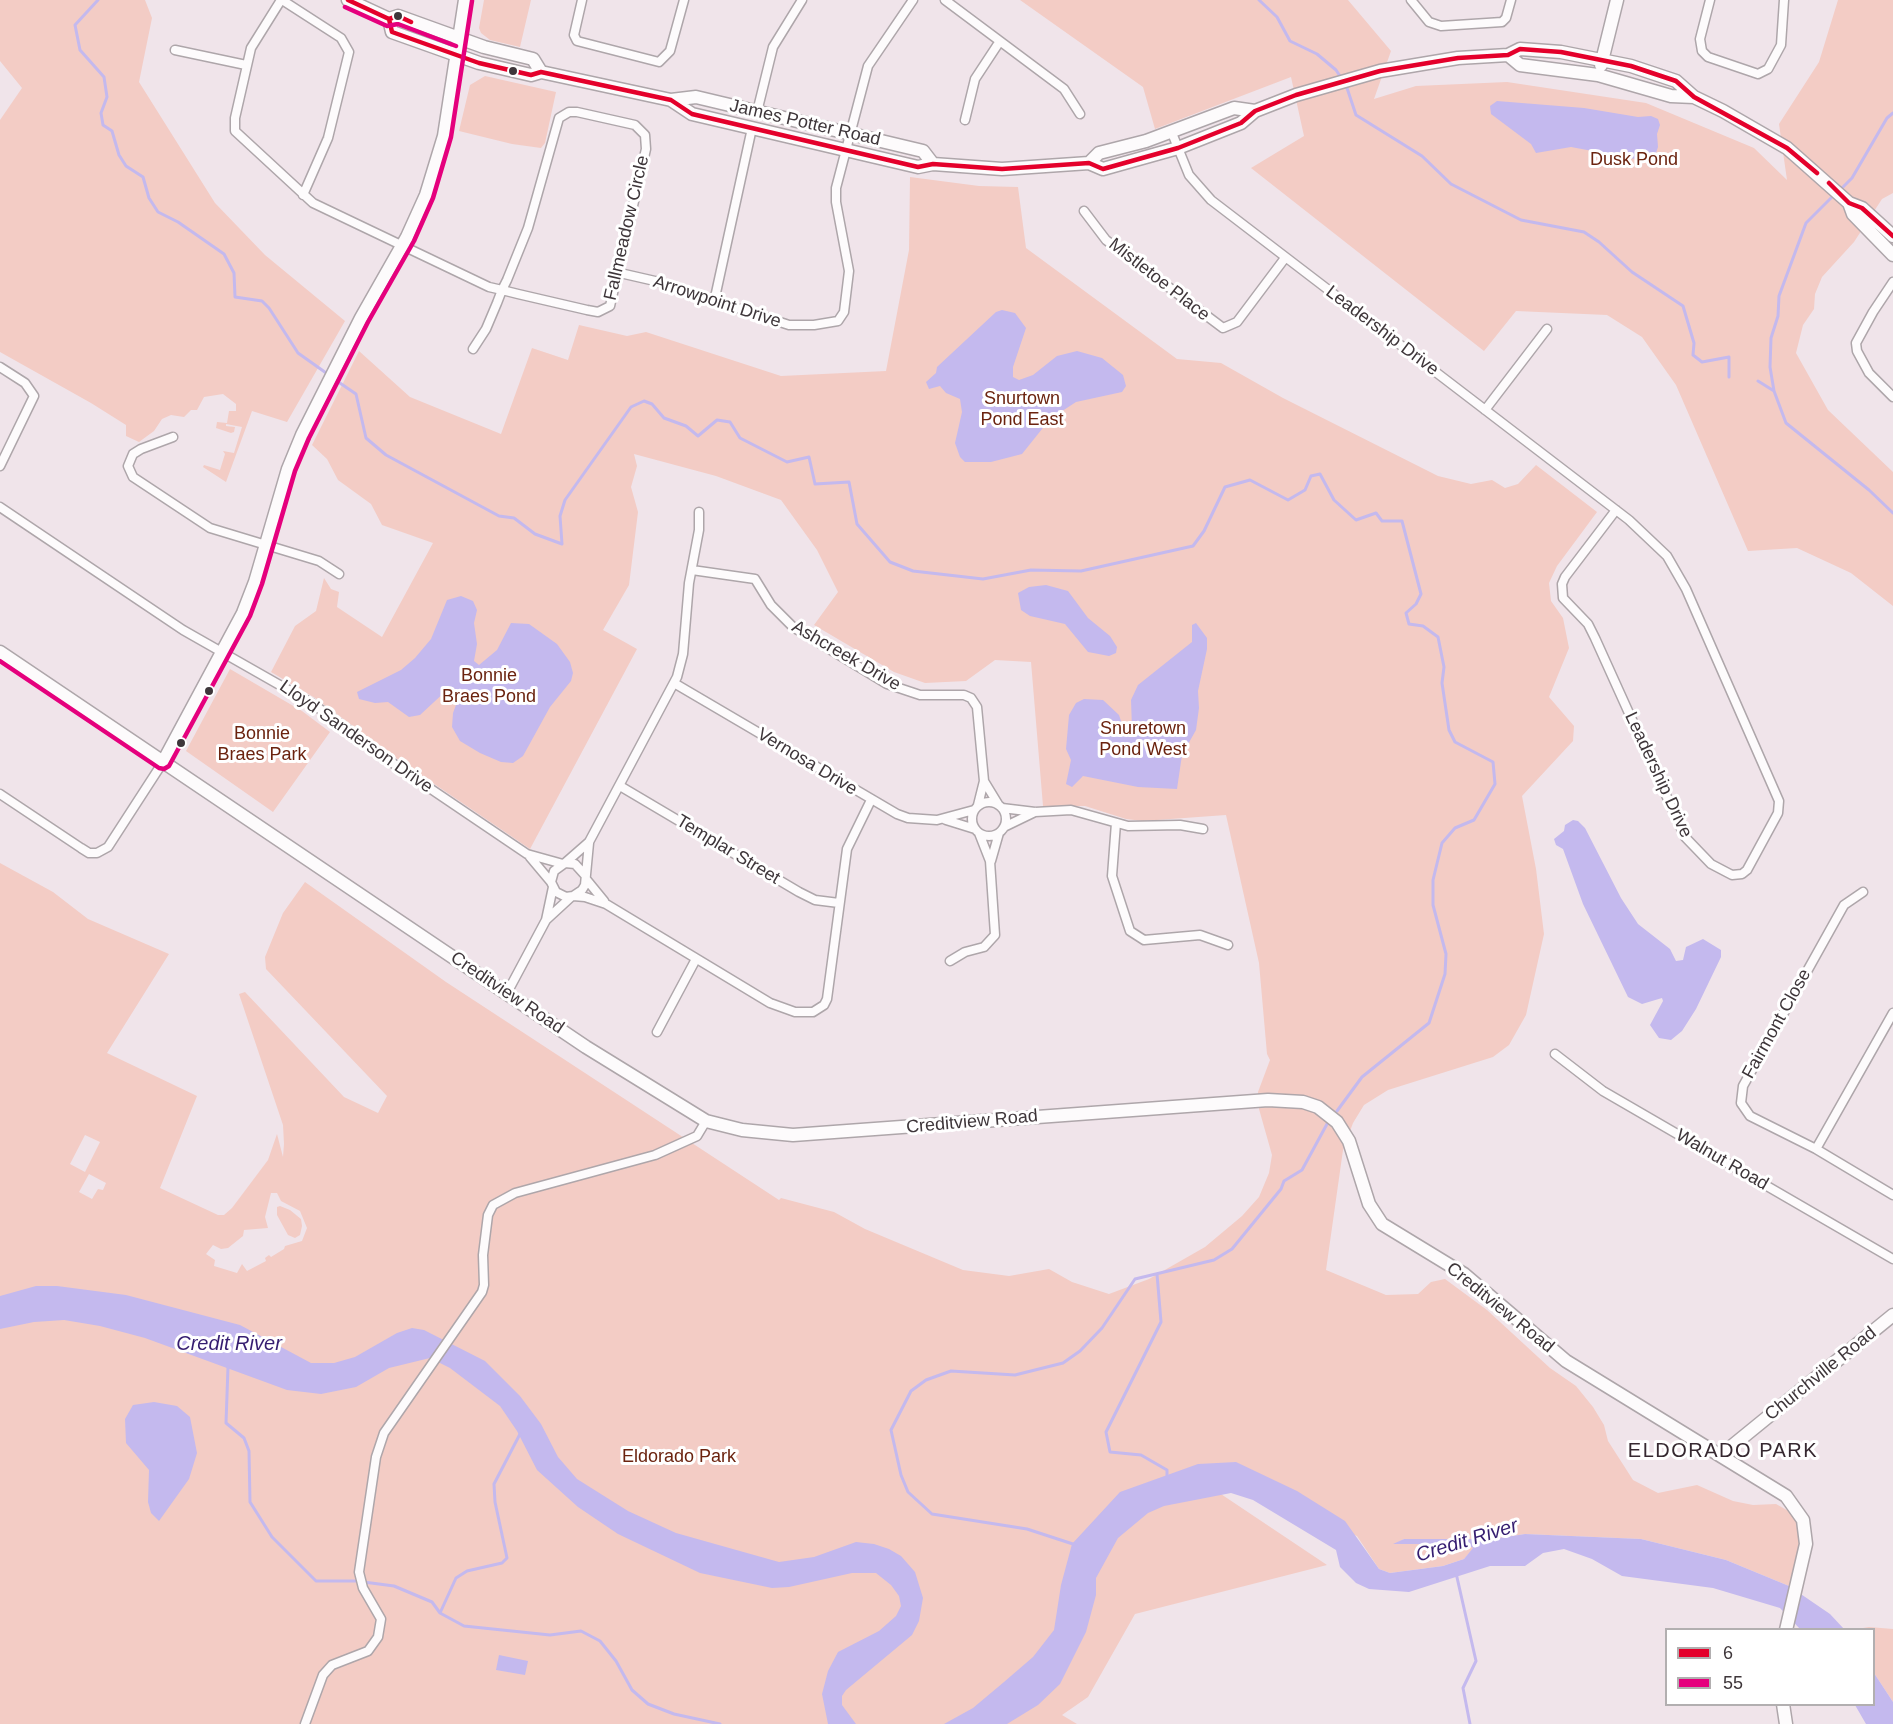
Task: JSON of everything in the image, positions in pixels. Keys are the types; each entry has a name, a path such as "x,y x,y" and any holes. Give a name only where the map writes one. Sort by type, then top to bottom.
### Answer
{"street":[{"path":"175,51 246,65 253,43 282,0 341,38 349,52 328,138 303,195"},
{"name":"James Potter Road","path":"348,0 389,20 392,32 457,56 531,75 541,72 671,100 696,97 923,151 933,164"},
{"path":"0,794 89,853 97,853 108,847 163,762 224,652 250,595 288,469 302,435 361,318 402,247 426,195 436,166 465,0"},
{"path":"582,0 574,35 577,41 583,45 659,62 670,51 684,0"},
{"path":"757,112 775,42 802,0"},
{"name":"Arrowpoint Drive","path":"620,273 655,281 714,302 794,326 827,324 842,317 849,272 835,194 868,66 913,0"},
{"path":"945,0 1064,89 1080,114"},
{"path":"1411,0 1429,22 1441,26 1502,22 1506,18 1511,0"},
{"path":"1599,75 1617,0"},
{"path":"1710,0 1700,39 1702,51 1708,57 1758,74 1768,69 1781,45 1784,0"},
{"name":"James Potter Road","path":"389,20 398,16 459,39 532,59 541,72"},
{"path":"965,120 975,79 1000,41"},
{"name":"James Potter Road","path":"671,100 693,114 918,167 933,164 1002,170 1089,163 1103,169 1178,148 1241,123 1255,111 1296,95 1380,71 1458,58 1508,55 1520,49 1602,59 1677,81 1694,97 1787,148 1846,200 1862,208 1893,236"},
{"name":"James Potter Road","path":"1508,55 1520,65 1599,75 1671,96 1694,97"},
{"name":"Fallmeadow Circle","path":"246,65 235,118 235,130 303,195 321,209 480,283 502,290 597,312 610,306 620,273 646,138 635,125 571,111 564,113 555,123 540,191 502,290"},
{"name":"James Potter Road","path":"1089,163 1099,153 1172,133 1234,108 1255,111"},
{"path":"714,302 752,128"},
{"name":"Leadership Drive","path":"1172,133 1189,175 1198,188 1285,258 1616,510 1653,540 1679,574 1778,796 1778,813 1747,870 1742,874 1732,875 1712,864 1686,837 1588,624 1563,598 1562,584 1565,577 1616,510"},
{"name":"James Potter Road","path":"1846,200 1853,214 1893,255"},
{"name":"Mistletoe Place","path":"1084,211 1106,240 1223,327 1237,322 1285,258"},
{"path":"1893,282 1873,312 1856,344 1869,373 1893,397"},
{"path":"473,349 486,329 502,290"},
{"path":"1485,410 1547,329"},
{"path":"0,367 25,383 34,396 0,466"},
{"path":"173,437 141,448 133,454 128,466 133,477 210,528 319,561 339,574"},
{"name":"Lloyd Sanderson Drive","path":"0,507 175,625 313,704 394,764 527,854 552,885"},
{"path":"507,993 546,920 554,871 589,842 674,683 683,654 692,570 699,530 699,512"},
{"name":"Ashcreek Drive","path":"692,570 754,579 771,605 793,627 887,684 920,695 964,695 971,698 977,707 984,781 976,808"},
{"name":"Creditview Road","path":"0,652 507,993 706,1121 742,1130 793,1135 1268,1100 1303,1102 1328,1113 1344,1131 1349,1141 1369,1204 1382,1224 1464,1274 1566,1361 1776,1489 1800,1513 1806,1544 1786,1628"},
{"name":"Vernosa Drive","path":"674,683 871,800 909,818 946,820 977,831"},
{"name":"Ashcreek Drive","path":"984,781 1000,806"},
{"name":"Templar Street","path":"620,786 799,892 815,900 839,903"},
{"path":"552,885 560,895 585,897 606,904 780,1008 795,1012 813,1012 825,1005 827,999 847,849 871,800"},
{"path":"950,962 965,952 984,947 996,935 990,861 972,819 976,808 988,801 1000,806 1035,812 1080,811 1116,823 1148,828 1180,825 1203,829"},
{"path":"990,861 1006,817 1000,806"},
{"name":"Vernosa Drive","path":"946,820 976,808"},
{"path":"977,831 989,836 1035,812"},
{"path":"1116,823 1112,876 1130,931 1144,939 1200,935 1228,945"},
{"path":"546,920 582,890 589,842"},
{"name":"Lloyd Sanderson Drive","path":"527,854 564,864"},
{"path":"564,864 575,864 606,904"},
{"name":"Fairmont Close","path":"1863,892 1844,905 1740,1094 1741,1103 1750,1116 1816,1149 1893,1195"},
{"path":"657,1032 696,959"},
{"path":"1816,1149 1893,1013"},
{"name":"Walnut Road","path":"1555,1054 1602,1091 1893,1259"},
{"path":"305,1724 323,1675 332,1665 368,1651 378,1637 381,1619 363,1588 359,1572 376,1457 384,1433 484,1285 483,1255 488,1215 493,1205 514,1193 655,1155 697,1136 706,1121"},
{"name":"Churchville Road","path":"1721,1455 1893,1315"},
{"path":"1783,1706 1786,1724"}],"green space":[{"path":"0,0 145,0 152,18 139,82 215,203 265,255 345,321 287,422 252,411 226,482 203,467 204,465 220,470 225,454 223,451 234,453 242,427 226,424 226,426 235,427 234,432 231,433 216,428 217,422 227,423 229,411 236,411 236,404 223,394 204,397 197,410 191,410 184,417 171,415 162,419 154,431 139,442 126,436 126,425 0,352 0,120 22,88 0,61"},
{"path":"484,0 531,0 520,47 490,40 481,33 479,28"},
{"name":"Dusk Pond","path":"1020,0 1348,0 1391,51 1374,99 1416,86 1507,82 1646,103 1754,148 1787,180 1779,124 1819,62 1838,0 1893,0 1893,193 1882,199 1854,242 1822,277 1815,294 1814,309 1803,325 1796,353 1828,410 1893,472 1893,606 1851,573 1797,548 1748,551 1676,385 1642,337 1607,315 1516,311 1484,351 1251,168 1304,136 1291,77 1155,129 1143,87"},
{"path":"485,76 556,92 545,143 541,148 512,144 459,131 470,85"},
{"path":"910,177 979,186 1018,187 1026,248 1177,359 1221,363 1283,398 1438,476 1471,484 1492,480 1505,488 1518,484 1536,465 1597,512 1557,566 1549,583 1551,601 1563,618 1569,648 1549,697 1574,726 1573,741 1522,796 1536,869 1544,934 1526,1015 1509,1045 1493,1057 1388,1090 1364,1105 1353,1123 1343,1150 1326,1270 1386,1295 1418,1294 1431,1282 1445,1279 1487,1310 1550,1368 1576,1386 1604,1425 1608,1441 1633,1480 1658,1493 1697,1485 1733,1501 1753,1505 1776,1504 1794,1514 1808,1534 1807,1552 1789,1586 1726,1560 1641,1539 1525,1534 1493,1539 1404,1539 1395,1544 1467,1544 1474,1548 1464,1559 1443,1566 1390,1573 1379,1569 1357,1536 1185,1470 1327,1565 1135,1614 1088,1697 1062,1715 1077,1724 0,1724 0,863 53,892 88,919 169,954 107,1053 197,1096 160,1188 218,1215 224,1215 232,1208 268,1160 277,1134 283,1157 283,1125 239,994 245,992 344,1097 378,1113 387,1096 266,969 265,957 283,913 305,882 446,982 779,1200 781,1198 834,1212 865,1229 963,1270 1009,1276 1049,1269 1072,1282 1109,1294 1149,1279 1205,1247 1242,1216 1259,1197 1269,1173 1272,1155 1259,1109 1258,1092 1270,1060 1267,1054 1259,963 1226,815 1143,821 1126,819 1085,806 1043,806 1031,662 995,660 966,681 925,683 894,672 814,625 838,592 817,550 781,500 716,476 634,454 637,466 631,487 638,512 629,585 603,630 637,649 530,849 396,758 315,698 271,672 295,626 316,611 324,578 331,589 339,592 337,607 382,637 433,543 382,525 371,504 338,480 327,459 312,445 359,351 410,397 501,434 532,348 568,360 579,325 627,336 646,332 781,376 886,371 909,250","holes":["85,1135 100,1142 85,1172 70,1164","89,1174 106,1183 103,1190 98,1189 92,1199 79,1192","271,1193 277,1193 281,1201 300,1211 307,1228 302,1241 285,1246 271,1257 269,1255 265,1258 266,1261 247,1271 242,1264 237,1273 214,1266 215,1260 206,1254 213,1245 221,1249 228,1248 243,1236 244,1230 268,1228 265,1217"]},
{"name":"Bonnie Braes Park","path":"230,669 302,711 330,732 273,812 186,751"},
{"path":"277,1207 290,1210 301,1219 300,1235 295,1238 288,1235 277,1215"},
{"path":"1869,1627 1893,1629 1893,1702 1875,1675 1875,1628 1863,1628"}],"water":[{"path":"1497,101 1584,108 1638,117 1651,116 1658,119 1660,125 1657,134 1658,147 1655,156 1646,161 1571,147 1536,153 1531,144 1491,114 1490,106"},
{"path":"1002,310 1015,313 1026,328 1013,367 1013,377 1019,380 1033,375 1057,356 1077,351 1102,358 1123,375 1126,386 1122,392 1076,402 1050,419 1022,454 991,462 965,462 960,457 955,443 962,412 960,399 946,393 940,386 929,389 926,382 936,373 937,367 996,312"},
{"path":"1046,585 1068,591 1088,618 1110,636 1117,647 1116,653 1109,656 1088,652 1065,624 1030,616 1021,610 1018,593 1029,587"},
{"path":"461,596 473,601 477,610 474,623 477,644 474,661 479,665 497,650 511,623 529,624 557,644 570,662 573,673 571,681 550,707 523,756 513,763 501,762 460,741 452,727 453,713 459,697 454,688 448,689 420,715 409,717 388,702 375,703 359,699 357,692 401,670 415,658 431,639 447,600"},
{"path":"1196,623 1207,638 1207,649 1198,691 1199,708 1196,730 1182,755 1177,789 1138,787 1083,776 1072,787 1066,784 1071,760 1066,749 1069,715 1076,703 1084,699 1103,700 1119,715 1124,730 1132,729 1131,700 1138,685 1192,642 1192,625"},
{"path":"1573,820 1578,821 1585,828 1621,898 1638,924 1670,949 1676,961 1683,960 1686,947 1703,939 1721,950 1721,957 1696,1009 1682,1031 1671,1040 1659,1038 1650,1025 1663,1001 1662,998 1642,1004 1628,997 1583,904 1563,849 1556,845 1554,839 1564,831 1565,825"},
{"name":"Credit River","path":"36,1286 57,1286 126,1295 240,1325 311,1363 334,1363 355,1357 397,1333 412,1328 424,1330 485,1361 520,1396 541,1424 558,1457 577,1479 628,1511 676,1533 779,1562 814,1557 856,1542 889,1549 901,1556 915,1572 923,1598 919,1621 912,1635 846,1690 842,1696 842,1705 856,1724 828,1724 822,1694 828,1671 838,1652 879,1631 896,1616 901,1606 899,1596 891,1585 876,1573 852,1573 789,1587 772,1588 700,1573 618,1534 578,1507 537,1470 517,1431 500,1406 450,1368 430,1358 389,1368 356,1387 321,1394 287,1390 145,1338 100,1326 64,1320 34,1322 0,1329 0,1296"},
{"path":"154,1402 177,1406 190,1417 197,1453 189,1479 159,1521 151,1513 148,1502 149,1470 126,1443 125,1419 133,1405"},
{"name":"Credit River","path":"1236,1462 1297,1491 1345,1521 1379,1569 1390,1573 1443,1566 1464,1559 1473,1548 1467,1544 1393,1544 1404,1539 1493,1539 1525,1534 1641,1539 1726,1560 1789,1586 1830,1614 1843,1628 1799,1628 1780,1608 1713,1588 1622,1576 1592,1559 1564,1549 1543,1553 1525,1566 1490,1566 1409,1592 1369,1589 1356,1583 1340,1567 1336,1550 1253,1500 1231,1493 1164,1506 1148,1513 1118,1538 1096,1578 1096,1595 1086,1632 1060,1684 1038,1705 1007,1724 944,1724 973,1708 1004,1682 1033,1657 1054,1630 1061,1585 1072,1544 1120,1492 1198,1464"},
{"path":"499,1655 528,1661 525,1675 496,1670"},
{"path":"1875,1675 1893,1702 1893,1724 1866,1724 1856,1706 1875,1706"}],"waterway":[{"path":"98,0 75,25 80,50 104,77 107,97 101,113 103,125 112,131 119,155 126,166 143,177 149,198 158,212 178,222 224,254 234,273 235,297 262,301 298,353 329,375"},
{"path":"1259,0 1277,17 1290,41 1317,54 1336,70 1342,79"},
{"path":"1346,85 1356,115 1422,156 1451,184 1521,220 1584,232 1599,242 1632,272 1683,306 1694,343 1693,355 1702,362 1729,357 1729,377"},
{"path":"1839,191 1852,178 1887,118 1893,113"},
{"path":"1834,195 1806,223 1779,296 1778,316 1771,338 1770,367 1774,391 1786,423 1869,490 1893,513"},
{"path":"334,379 356,394 366,438 386,455 499,516 514,518 535,534 562,544 560,516 565,500 631,407 644,401 652,404 664,418 686,426 698,436 717,420 730,422 740,438 787,462 809,457 815,484 849,482 857,524 890,562 913,571 983,579 1031,570 1081,571 1193,546 1204,531 1225,487 1250,480 1288,500 1305,490 1311,476 1320,474 1334,500 1356,520 1376,513 1382,521 1402,521 1421,594 1416,604 1406,613 1409,624 1423,626 1438,637 1444,667 1442,683 1449,730 1455,742 1493,762 1495,784 1474,820 1455,828 1442,843 1433,880 1433,905 1446,954 1445,974 1429,1023 1362,1077 1337,1111"},
{"path":"1758,381 1774,391"},
{"path":"1076,1545 1027,1529 932,1514 908,1492 901,1475 891,1430 911,1391 926,1380 951,1371 1015,1375 1063,1363 1080,1351 1102,1328 1135,1279 1214,1260 1232,1249 1281,1189 1284,1181 1302,1170 1327,1124"},
{"path":"1157,1274 1161,1322 1106,1432 1110,1452 1141,1455 1167,1470 1167,1478"},
{"path":"228,1367 226,1423 244,1438 249,1451 250,1502 272,1537 316,1581 356,1581 394,1586 432,1602 440,1613 464,1626 550,1635 581,1631 600,1641 616,1661 632,1690 648,1704 674,1714 720,1724"},
{"path":"440,1613 456,1578 467,1571 502,1563 507,1558 495,1502 494,1484 520,1434"},
{"path":"1456,1573 1476,1661 1463,1688 1470,1724"}],"transit line":[{"name":"6","path":"348,0 389,19 398,16 411,22"},
{"name":"55","path":"0,661 159,768 164,769 169,766 250,616 262,584 295,471 309,438 368,322 414,241 433,198 451,137 472,1"},
{"name":"55","path":"345,7 387,26 398,24 456,46"},
{"name":"6","path":"389,19 392,32 479,63 531,75 541,72 671,100 692,114 918,167 933,164 1002,169 1089,163 1103,169 1178,148 1241,123 1255,111 1296,95 1380,71 1458,58 1508,55 1520,49 1561,52 1631,66 1676,81 1694,97 1787,148 1817,173"},
{"name":"6","path":"1829,183 1849,203 1862,208 1893,236"}],"district":[{"name":"ELDORADO PARK","path":"1723,1451"}],"park label":[{"name":"Snurtown Pond East","path":"1022,409"},
{"name":"Bonnie Braes Pond","path":"489,686"},
{"name":"Snuretown Pond West","path":"1143,739"},
{"name":"Eldorado Park","path":"679,1457"}]}
